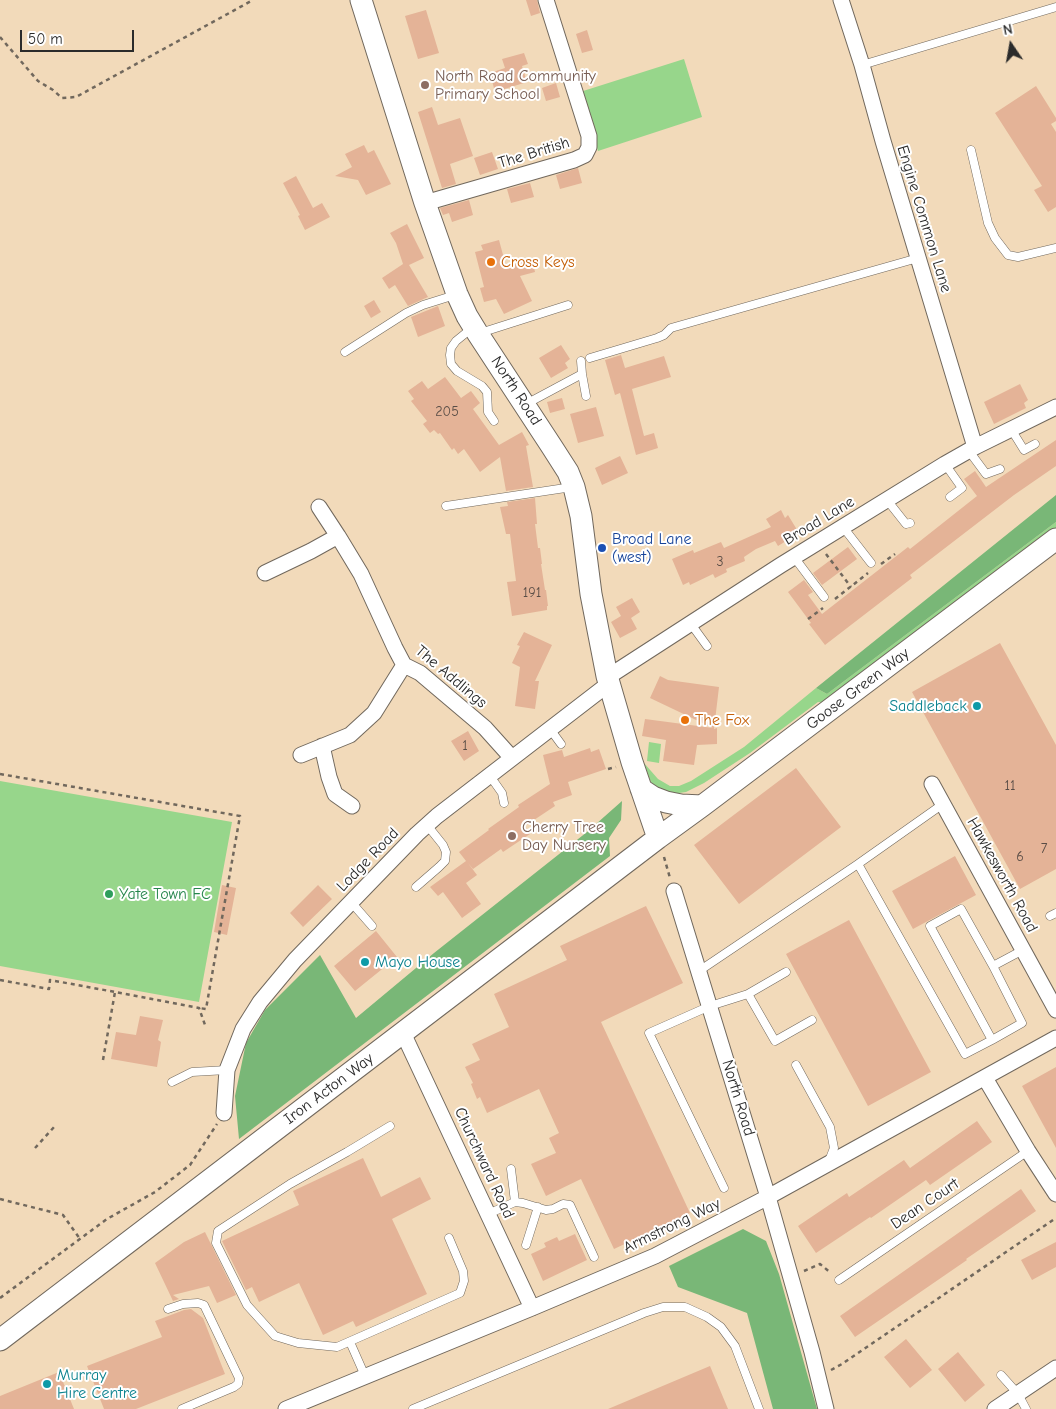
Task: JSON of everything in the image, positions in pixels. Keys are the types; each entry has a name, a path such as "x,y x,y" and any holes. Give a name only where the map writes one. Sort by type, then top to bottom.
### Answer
{"main road":[{"name":"North Road","path":"361,0 425,204 457,294 476,330 558,455 574,487 582,516 591,594 608,681 658,838"},
{"name":"Goose Green Way","path":"658,838 1056,539"},
{"path":"641,789 653,797 666,802 702,806"},
{"name":"Iron Acton Way","path":"0,1340 658,838"}],"street":[{"name":"The British","path":"425,204 574,160 585,155 589,147 589,136 546,0"},
{"name":"Engine Common Lane","path":"841,0 862,64 972,449"},
{"name":"Broad Lane","path":"608,681 614,673 794,557 945,464 1056,407"},
{"name":"The Addlings","path":"319,507 361,574 404,665 420,673 485,728 512,758"},
{"path":"265,573 338,536"},
{"path":"301,755 350,735 374,714 404,665"},
{"name":"Lodge Road","path":"224,1113 227,1070 242,1029 260,1002 296,960 427,825 602,689 608,681"},
{"path":"322,746 334,794 352,806"},
{"name":"Hawkesworth Road","path":"932,784 1056,1010"},
{"name":"North Road","path":"674,891 768,1197 826,1409"},
{"name":"Churchward Road","path":"403,1033 532,1308"},
{"name":"Armstrong Way","path":"286,1409 656,1256 827,1165 1056,1038"},
{"path":"984,1078 1028,1151 1048,1178 1056,1194"},
{"path":"996,1409 1056,1368"}],"lane":[{"path":"862,64 1056,7"},
{"path":"971,150 988,223 995,238 1008,255 1018,257 1056,248"},
{"path":"590,358 657,338 664,335 671,328 918,258"},
{"path":"346,352 406,313 422,305 457,294"},
{"path":"494,422 488,412 487,392 482,386 457,371 451,364 451,348 456,341 476,330 568,305"},
{"path":"581,361 586,396"},
{"path":"524,405 582,374"},
{"path":"1011,429 1024,450 1035,444"},
{"path":"972,449 986,474 1000,469"},
{"path":"945,464 962,488 950,497"},
{"path":"446,506 574,487"},
{"path":"887,500 906,524 910,523"},
{"path":"843,527 873,566"},
{"path":"794,557 824,597"},
{"path":"691,624 707,646"},
{"path":"550,729 561,744"},
{"path":"490,776 502,793 504,803"},
{"path":"699,971 858,864 943,804"},
{"path":"416,887 445,860 446,852 443,845 427,825"},
{"path":"858,864 965,1054 992,1040 1022,1023 961,909 930,926 992,1040"},
{"path":"352,902 372,926"},
{"path":"993,966 1023,950"},
{"path":"724,1188 649,1033 710,1006 748,994 786,972"},
{"path":"748,994 775,1041 812,1020"},
{"path":"796,1065 830,1127 834,1148 827,1165"},
{"path":"172,1082 192,1072 227,1070"},
{"path":"390,1126 290,1184 218,1231 216,1242 247,1305 275,1336 298,1343 337,1347 460,1293 464,1281 463,1271 449,1238"},
{"name":"Dean Court","path":"839,1280 1028,1151"},
{"path":"510,1168 515,1202"},
{"path":"488,1214 515,1202 523,1202 546,1210 563,1204 570,1205 594,1257"},
{"path":"526,1245 538,1207"},
{"path":"168,1309 198,1302 204,1306 239,1378 238,1384 234,1387 185,1408"},
{"path":"413,1409 644,1313 663,1307 684,1307 707,1317 720,1327 735,1346 759,1409"},
{"path":"350,1342 365,1376"},
{"path":"1001,1375 1018,1394 1026,1409"}],"path":[{"path":"0,37 38,82 62,98 76,97 254,0"},
{"path":"818,542 851,587"},
{"path":"873,566 894,554"},
{"path":"808,619 869,573"},
{"path":"0,774 240,816 206,1009 50,980 49,989 0,980"},
{"path":"658,838 674,891"},
{"path":"103,1060 115,992"},
{"path":"199,1008 205,1025"},
{"path":"0,1298 107,1219 155,1192 190,1165 224,1113"},
{"path":"35,1148 55,1126"},
{"path":"0,1199 62,1215 80,1239"},
{"path":"818,1376 842,1364 1056,1218"},
{"path":"791,1277 820,1264 839,1280"}],"green space":[{"name":"North Road Community Primary School","path":"684,59 702,117 598,151 580,92"},
{"path":"1056,495 1056,522 827,694 816,688"},
{"path":"1056,522 1056,529 825,703 818,702 750,753 704,783 686,792 672,794 654,787 644,763 658,779 670,786 679,786 691,781 744,747 816,688 827,694"},
{"path":"649,742 661,744 659,763 647,761"},
{"name":"Yate Town FC","path":"0,781 232,822 199,1002 0,966"},
{"path":"622,801 621,820 609,838 610,856 239,1139 235,1096 246,1043 265,1010 320,955 356,1018 434,953 587,832"},
{"path":"743,1229 766,1241 779,1274 817,1409 773,1409 747,1313 678,1287 669,1266"}],"building":[{"path":"526,0 537,0 540,13 531,16"},
{"path":"426,10 439,53 418,59 405,16"},
{"path":"587,30 593,50 582,53 576,34"},
{"path":"524,53 528,64 522,66 527,82 495,92 490,73 505,68 502,59"},
{"path":"556,83 560,97 546,101 542,88"},
{"path":"1036,86 1056,118 1056,121 1051,124 1056,132 1056,207 1048,212 1034,190 1042,186 995,113"},
{"path":"432,107 438,125 460,118 473,156 450,164 456,184 442,188 418,112"},
{"path":"364,145 368,153 374,150 391,184 366,195 358,180 335,176 352,167 345,154"},
{"path":"492,152 498,169 480,175 474,158"},
{"path":"578,168 582,183 560,189 556,175"},
{"path":"296,176 313,208 322,203 330,217 305,230 298,216 300,215 283,183"},
{"path":"530,183 534,197 511,203 507,189"},
{"path":"469,200 473,215 452,222 449,213 443,215 440,208"},
{"path":"407,224 424,258 409,265 428,297 408,306 395,285 389,289 382,278 403,264 396,243 390,233"},
{"path":"499,240 506,266 532,259 535,272 520,276 532,301 504,314 496,299 484,302 480,288 484,287 475,252 483,250 481,245"},
{"path":"374,300 381,312 371,318 364,306"},
{"path":"438,306 445,326 418,337 411,317"},
{"path":"561,345 570,359 565,363 568,368 551,378 539,358"},
{"path":"621,355 625,368 664,356 671,377 632,389 644,436 654,433 658,448 636,455 620,393 615,395 605,360"},
{"path":"445,377 461,398 471,391 480,403 473,409 499,445 522,432 529,445 526,446 533,487 506,491 500,457 480,472 464,449 458,454 454,448 452,450 440,433 438,434 434,430 430,433 423,424 427,421 411,401 414,399 408,391 422,381 428,389"},
{"path":"1020,384 1028,400 1024,403 1026,408 994,424 984,402"},
{"path":"562,398 565,409 550,413 547,402"},
{"path":"596,407 604,436 578,443 570,414"},
{"path":"1056,440 1056,466 1014,495 910,575 912,578 825,645 788,592 804,580 813,592 808,595 822,614 908,547 910,549 977,496 964,479 975,471 986,487"},
{"path":"620,456 628,473 602,485 595,468"},
{"path":"535,498 537,524 535,524 548,606 547,610 512,616 507,582 516,581 510,534 506,534 500,507 508,506 507,502"},
{"path":"781,510 785,518 788,515 799,533 778,546 775,541 756,549 744,557 745,561 726,569 727,572 715,578 713,574 690,585 689,582 683,585 672,559 693,550 694,553 721,542 724,548 771,527 766,519"},
{"path":"848,547 857,559 822,585 813,573"},
{"path":"632,598 640,612 631,618 637,629 620,638 611,622 621,616 616,607"},
{"path":"524,632 552,645 535,681 539,681 535,709 515,706 520,667 512,663 520,646 517,645"},
{"path":"1000,643 1056,745 1056,869 1020,889 912,692"},
{"name":"The Fox","path":"660,676 668,680 719,687 714,729 717,728 717,744 697,745 694,765 663,761 666,740 642,736 645,719 713,728 650,698"},
{"path":"468,731 479,751 464,761 451,741"},
{"path":"590,748 591,752 599,749 606,769 568,782 572,795 553,802 555,806 525,826 530,834 503,852 501,849 473,869 468,863 477,875 466,883 481,904 462,918 443,892 438,896 430,887 466,861 459,852 519,807 518,805 550,784 543,755 562,750 564,757"},
{"path":"796,768 841,827 739,904 694,845"},
{"path":"955,856 976,895 913,929 892,891"},
{"path":"222,885 236,888 227,935 214,932"},
{"path":"318,885 332,899 303,927 290,913"},
{"path":"646,906 683,983 601,1022 690,1213 614,1249 581,1179 546,1196 531,1164 556,1153 549,1138 559,1133 539,1089 487,1113 480,1097 477,1099 471,1084 473,1083 465,1067 480,1060 472,1044 509,1027 494,994 567,960 560,946"},
{"path":"849,920 931,1072 868,1106 786,954"},
{"name":"Mayo House","path":"376,931 397,957 355,991 334,966"},
{"path":"140,1016 163,1020 158,1040 161,1042 157,1067 111,1059 116,1032 136,1035"},
{"path":"1056,1067 1056,1148 1022,1086"},
{"path":"977,1121 992,1142 930,1185 926,1180 816,1253 798,1226 847,1193 849,1197 904,1160 910,1168"},
{"path":"363,1158 381,1197 420,1177 431,1199 392,1219 427,1294 356,1327 353,1321 323,1335 299,1283 259,1302 252,1287 246,1290 222,1241 299,1205 293,1191"},
{"path":"1021,1189 1036,1211 855,1337 840,1316"},
{"path":"205,1232 236,1295 217,1303 209,1286 173,1295 179,1299 173,1301 155,1263 184,1242"},
{"path":"575,1234 587,1260 543,1281 531,1254 546,1247 544,1243 557,1237 559,1241"},
{"path":"1056,1242 1056,1267 1032,1280 1021,1260"},
{"path":"191,1309 203,1318 225,1374 136,1409 104,1409 87,1366 162,1337 155,1321"},
{"path":"906,1339 932,1370 910,1388 884,1357"},
{"path":"958,1352 985,1385 965,1402 938,1369"},
{"path":"710,1366 728,1409 608,1409"},
{"name":"Murray Hire Centre","path":"59,1372 74,1409 0,1409 0,1396"}],"place":[{"name":"North Road Community Primary School","path":"425,85"},
{"name":"Cross Keys","path":"491,262"},
{"name":"Broad Lane (west)","path":"602,548"},
{"name":"Saddleback","path":"977,706"},
{"name":"The Fox","path":"685,720"},
{"name":"Cherry Tree Day Nursery","path":"512,836"},
{"name":"Yate Town FC","path":"109,894"},
{"name":"Mayo House","path":"365,962"},
{"name":"Murray Hire Centre","path":"47,1384"}]}
